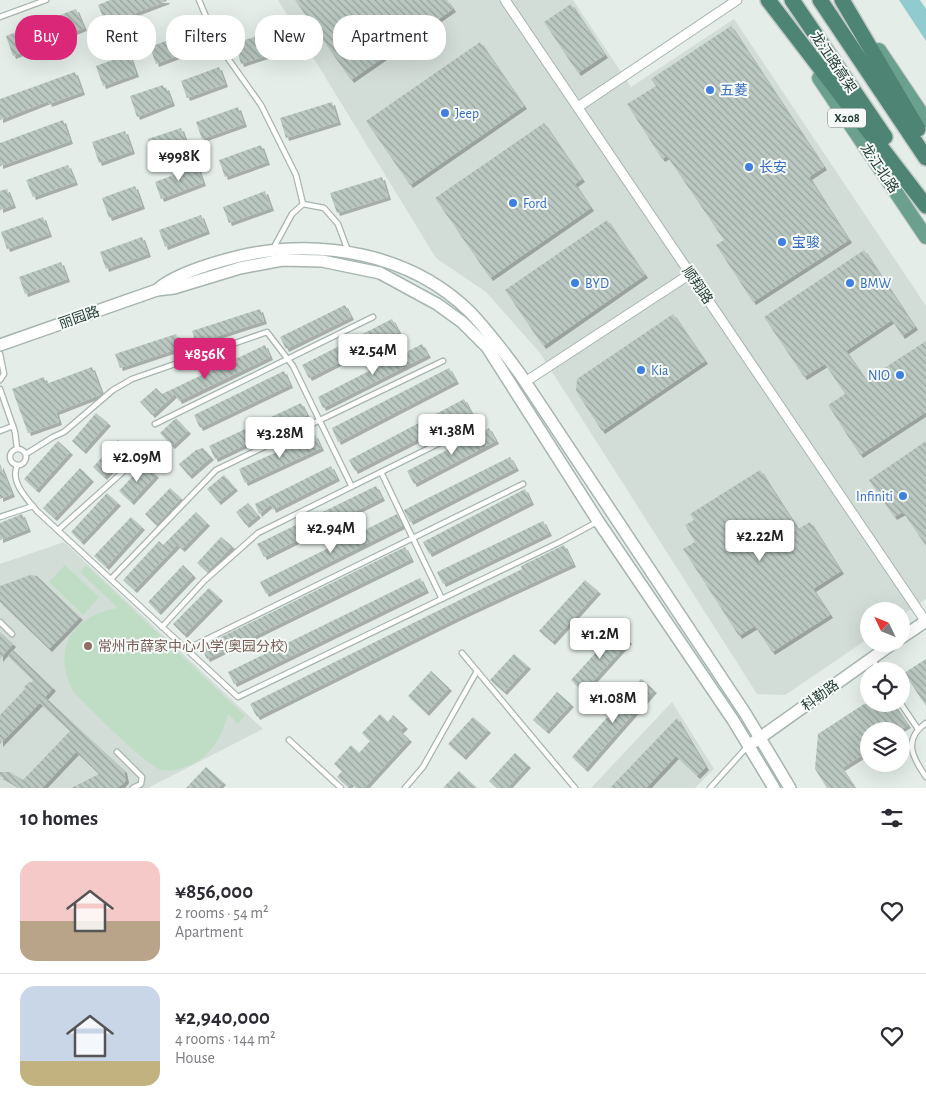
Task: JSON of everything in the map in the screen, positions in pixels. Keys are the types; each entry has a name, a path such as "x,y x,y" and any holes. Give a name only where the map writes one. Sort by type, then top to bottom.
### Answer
{"highway":[{"path":"768,0 926,206"},
{"name":"龙江路高架","path":"792,0 926,198"},
{"name":"龙江路高架","path":"820,0 926,158"},
{"path":"844,0 926,144"}],"main road":[{"name":"龙江北路","path":"768,0 926,237"},
{"path":"844,0 926,120"}],"street":[{"name":"顺翔路","path":"505,0 926,621"},
{"path":"578,107 737,0"},
{"path":"157,290 166,282 226,259 273,250 307,248 348,252 380,258 418,274 446,292 469,311 493,338 525,382 745,713 790,788"},
{"path":"157,290 174,288 240,268 282,260 322,261 380,273 407,287 462,322 486,347 598,522 733,720 774,788"},
{"path":"525,382 690,274"},
{"name":"丽园路","path":"0,345 157,290"},
{"path":"910,632 926,621"},
{"name":"科勒路","path":"748,746 880,652"}],"lane":[{"path":"0,17 46,0"},
{"path":"199,0 217,43 261,105 296,175 303,204"},
{"path":"273,250 292,214 303,204"},
{"path":"303,204 324,208 338,224 348,252"},
{"path":"155,424 373,317"},
{"path":"26,454 64,432 113,390 132,379 267,332 288,359 321,420 351,485"},
{"path":"0,354 4,374 0,380"},
{"path":"111,579 216,470 443,361"},
{"path":"0,389 13,426 17,448"},
{"path":"162,627 204,581 258,533 351,485 382,472 480,423"},
{"path":"0,431 13,426"},
{"path":"17,448 26,454 26,460 23,464 17,466"},
{"path":"17,448 12,451 10,457 12,463 17,466"},
{"path":"58,530 144,453"},
{"path":"17,466 15,477 22,492 33,506 238,697 598,522"},
{"path":"382,472 442,599"},
{"path":"187,649 523,484"},
{"path":"0,517 33,506"},
{"path":"0,622 12,634"},
{"path":"462,653 575,788"},
{"path":"871,658 874,662"},
{"path":"405,788 423,766 477,671"},
{"path":"906,712 918,729"},
{"path":"926,723 918,729 911,743 914,758 926,777"},
{"path":"289,740 341,788"},
{"path":"710,788 748,746"},
{"path":"117,752 142,777 141,784 133,788"}],"shaded area":[{"path":"278,0 573,0 631,87 734,19 926,306 926,599 910,610 910,602 860,602 860,644 785,695 757,694 540,353 486,292 436,258 315,60 323,60 323,15 287,15"},
{"name":"常州市薛家中心小学(奥园分校)","path":"64,542 263,729 148,788 0,788 0,564"},
{"path":"672,702 714,769 695,788 591,788"}],"green space":[{"path":"65,565 99,597 83,615 49,582"},
{"path":"86,565 245,716 238,724 228,714 215,744 197,762 171,771 161,770 153,766 130,747 74,693 67,677 65,663 65,649 70,637 77,627 88,619 102,612 118,608 80,572"}],"water":[{"path":"899,0 920,0 926,9 926,41"}],"building":[{"path":"110,0 167,1 130,15 102,15 98,5"},
{"path":"295,0 447,0 453,9 444,15 333,15 333,54 323,40 323,15 306,15"},
{"path":"571,4 605,55 578,73 544,22"},
{"path":"76,9 84,28 77,31 77,15 60,15"},
{"path":"731,26 824,167 809,177 849,240 753,302 716,245 724,240 667,156 662,159 627,104 656,86 651,79"},
{"path":"15,33 15,55 13,56 6,36"},
{"path":"255,37 255,59 241,64 240,60 245,60 245,40"},
{"path":"166,41 166,60 156,64 155,60 156,45"},
{"name":"Jeep","path":"480,42 524,106 410,185 366,121"},
{"path":"112,60 131,60 136,74 103,86 96,66"},
{"path":"337,60 380,60 351,80"},
{"path":"219,67 225,84 187,98 181,81"},
{"path":"75,72 82,92 49,104 48,101 0,120 0,99"},
{"path":"163,85 164,88 166,87 172,103 137,117 130,96"},
{"path":"332,102 338,122 286,138 280,118"},
{"path":"238,107 244,124 202,139 196,122"},
{"path":"63,120 70,141 0,166 0,143"},
{"name":"Ford","path":"544,123 582,179 575,184 591,208 490,278 435,198"},
{"path":"181,128 188,148 155,160 148,139"},
{"path":"125,131 132,151 99,163 92,142"},
{"path":"261,145 267,162 225,177 219,160"},
{"path":"68,165 75,182 33,197 26,180"},
{"path":"197,166 203,183 161,199 155,182"},
{"path":"382,177 388,197 337,213 330,193"},
{"path":"135,186 142,206 109,218 102,198"},
{"path":"7,189 13,205 0,210 0,191"},
{"path":"265,191 271,208 229,223 223,207"},
{"path":"201,215 207,231 165,247 159,230"},
{"path":"43,217 49,234 7,249 1,232"},
{"name":"BYD","path":"607,220 645,275 543,346 505,290"},
{"path":"142,237 148,254 106,269 100,252"},
{"name":"BMW","path":"864,250 915,327 902,336 892,320 846,351 866,380 926,341 926,412 860,455 828,405 845,394 825,364 804,377 764,317"},
{"path":"61,262 67,279 25,294 19,277"},
{"path":"345,305 351,317 286,349 280,337"},
{"path":"260,309 264,321 196,343 192,331"},
{"name":"Kia","path":"673,314 705,361 602,431 576,391 577,379"},
{"path":"392,319 399,332 309,378 302,365"},
{"path":"176,334 180,348 120,368 115,354"},
{"path":"422,344 428,355 323,408 318,397"},
{"path":"265,345 270,357 179,401 175,394 152,415 140,402 156,388 162,394"},
{"path":"92,367 102,394 56,412 59,422 28,433 12,389 44,377 46,384"},
{"path":"449,368 456,381 338,442 332,428"},
{"path":"284,371 290,385 200,428 194,415"},
{"path":"464,399 471,412 355,471 349,460"},
{"path":"301,403 307,415 215,459 209,446"},
{"path":"96,413 108,423 83,451 72,441"},
{"path":"176,418 188,431 172,446 160,433"},
{"path":"489,428 496,441 414,484 407,471"},
{"path":"315,435 321,448 245,483 239,469"},
{"path":"118,440 129,450 104,477 93,467"},
{"path":"58,441 70,452 36,490 24,479"},
{"name":"Infiniti","path":"926,441 926,546 903,512 894,517 869,480"},
{"path":"203,448 211,457 189,476 179,464 196,450"},
{"path":"510,457 516,468 410,522 404,510"},
{"path":"0,464 12,494 0,499"},
{"path":"144,464 156,475 131,502 119,491"},
{"path":"331,466 337,478 273,510 271,504 259,514 255,504"},
{"path":"80,468 91,479 54,518 43,508"},
{"path":"760,470 798,529 810,522 841,571 813,589 830,615 772,652 755,626 739,636 683,549 695,542 685,525 694,520 690,514"},
{"path":"224,475 235,488 218,502 207,489"},
{"path":"376,486 382,498 264,557 257,544"},
{"path":"170,488 181,498 156,525 145,514"},
{"path":"525,489 531,502 429,554 423,542"},
{"path":"107,493 118,503 81,542 71,532"},
{"path":"248,503 258,515 246,525 236,512"},
{"path":"196,512 207,523 182,549 177,545 134,590 123,580 159,541 163,545"},
{"path":"22,514 28,529 0,540 0,523"},
{"path":"397,514 402,526 266,594 260,582"},
{"path":"131,517 142,527 106,567 94,556"},
{"path":"543,521 549,533 443,584 437,572"},
{"path":"221,537 232,546 207,572 197,563"},
{"path":"564,545 573,564 457,618 257,717 250,704 522,569 521,566"},
{"path":"405,547 411,559 207,659 201,647"},
{"path":"183,565 193,575 158,612 148,602"},
{"path":"30,575 37,576 80,617 49,649 0,602 0,586"},
{"path":"420,578 426,590 234,684 228,672"},
{"path":"585,580 598,591 552,642 539,631"},
{"path":"209,588 220,598 184,635 173,624"},
{"path":"617,629 629,641 583,692 571,680"},
{"path":"0,632 13,644 0,659"},
{"path":"13,650 53,688 45,697 124,770 126,780 123,784 116,788 71,788 99,774 76,752 42,788 16,788 17,786 0,776 0,772 10,772 23,780 70,731 40,703 0,744 0,715 25,689 24,687 33,680 8,656"},
{"path":"514,654 528,666 504,692 490,680"},
{"path":"926,659 926,706 910,682 910,669"},
{"path":"431,671 449,688 426,713 408,696"},
{"path":"641,679 654,690 585,769 572,757"},
{"path":"557,692 571,704 546,731 533,720"},
{"path":"860,707 860,712 899,712 906,722 860,722 860,757 842,768 855,788 827,788 815,769 818,734"},
{"path":"380,714 388,722 393,715 405,726 400,731 409,739 364,788 356,788 351,783 348,787 337,777 342,771 334,764 351,745 359,753 370,741 362,733"},
{"path":"473,717 488,730 463,757 448,744"},
{"path":"677,718 706,767 697,776 676,756 646,788 610,788"},
{"path":"515,753 528,765 507,788 497,788 489,781"},
{"path":"206,767 223,782 218,788 186,788"},
{"path":"459,771 477,788 443,788"}],"place":[{"name":"五菱","path":"710,90"},
{"name":"Jeep","path":"445,113"},
{"name":"长安","path":"749,167"},
{"name":"Ford","path":"513,203"},
{"name":"宝骏","path":"782,242"},
{"name":"BYD","path":"575,283"},
{"name":"BMW","path":"850,283"},
{"name":"Kia","path":"641,370"},
{"name":"NIO","path":"900,375"},
{"name":"Infiniti","path":"903,496"},
{"name":"常州市薛家中心小学(奥园分校)","path":"88,646"}]}
